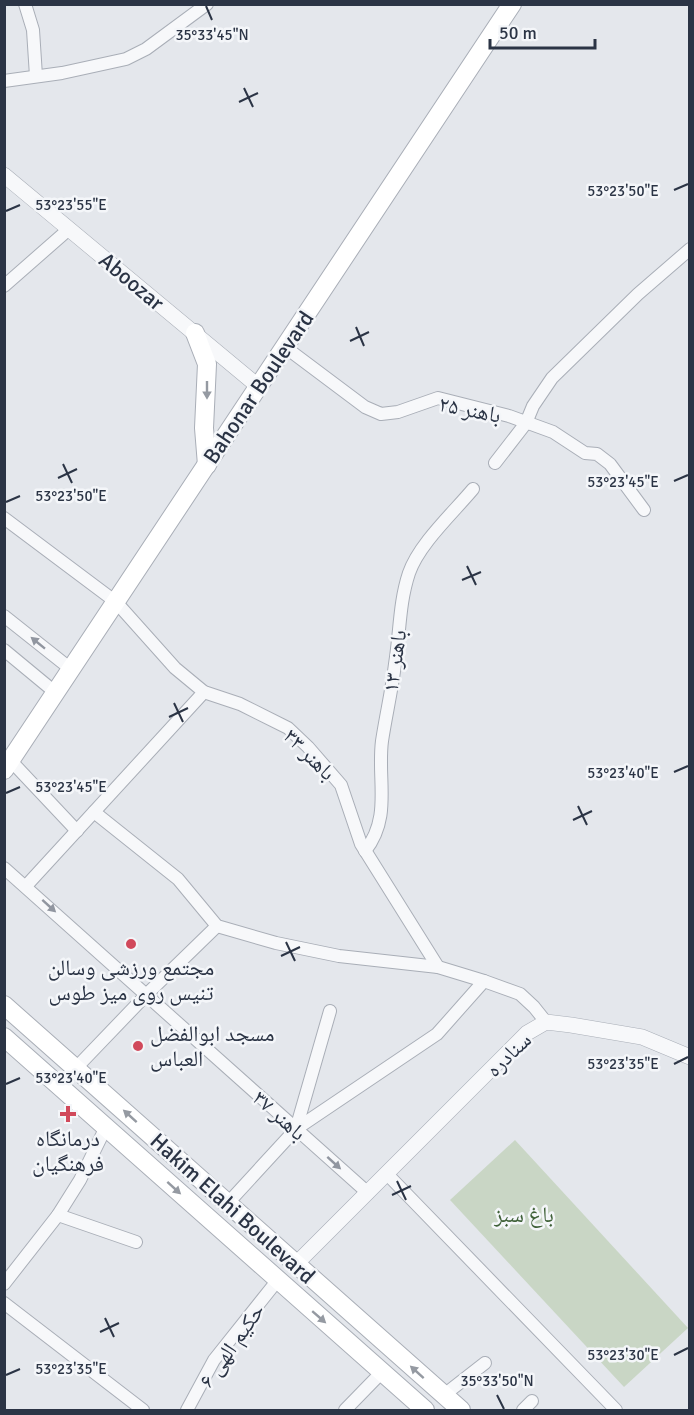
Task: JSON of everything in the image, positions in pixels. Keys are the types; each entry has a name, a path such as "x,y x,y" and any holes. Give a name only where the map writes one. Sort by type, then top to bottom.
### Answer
{"main road":[{"name":"Bahonar Boulevard","path":"8,766 512,4"},
{"path":"195,333 207,364 204,428 207,465"},
{"name":"Hakim Elahi Boulevard","path":"4,1005 461,1410"},
{"name":"Hakim Elahi Boulevard","path":"4,1037 424,1410"},
{"path":"278,1281 296,1264"}],"street":[{"path":"25,4 33,30 36,76"},
{"path":"4,81 62,73 126,59 146,49 207,4"},
{"name":"Aboozar","path":"4,175 259,387"},
{"path":"4,286 69,228"},
{"path":"495,463 526,423 533,406 552,378 638,294 690,249"},
{"name":"باهنر ۲۵","path":"285,347 365,407 381,414 398,412 438,398 508,416 553,432 585,453 597,454 610,464 644,510"},
{"name":"باهنر ۱۳","path":"365,851 375,838 382,812 382,742 395,664 402,598 407,580 410,570 424,547 473,489"},
{"name":"باهنر ۳۳","path":"4,518 116,602 175,668 204,692 240,704 288,728 308,747 341,785 361,844 438,967"},
{"path":"4,616 72,670"},
{"path":"4,650 56,693"},
{"path":"26,886 204,692"},
{"path":"8,766 77,831"},
{"path":"94,812 178,879 217,926 276,943 339,956 438,967 520,994 546,1022"},
{"name":"باهنر ۳۷","path":"4,868 368,1193"},
{"path":"76,1068 217,926"},
{"path":"228,1203 296,1129 437,1034 484,981"},
{"path":"296,1129 330,1011"},
{"name":"سنادره","path":"296,1264 527,1033 546,1022 642,1037 690,1057"},
{"path":"4,1284 58,1215 80,1180 106,1127"},
{"path":"387,1174 616,1410"},
{"path":"58,1215 136,1242"},
{"name":"حکیم الهی ۶","path":"187,1410 214,1360 278,1281"},
{"path":"4,1303 143,1410"},
{"path":"444,1395 485,1363"},
{"path":"345,1410 382,1372"},
{"path":"523,1410 532,1401"}],"green space":[{"name":"باغ سبز","path":"515,1140 688,1328 624,1387 450,1200"}],"place":[{"name":"مجتمع ورزشی وسالن تنیس روی میز طوس","path":"131,944"},
{"name":"مسجد ابوالفضل العباس","path":"138,1046"},
{"name":"درمانگاه فرهنگیان","path":"68,1114"}]}
